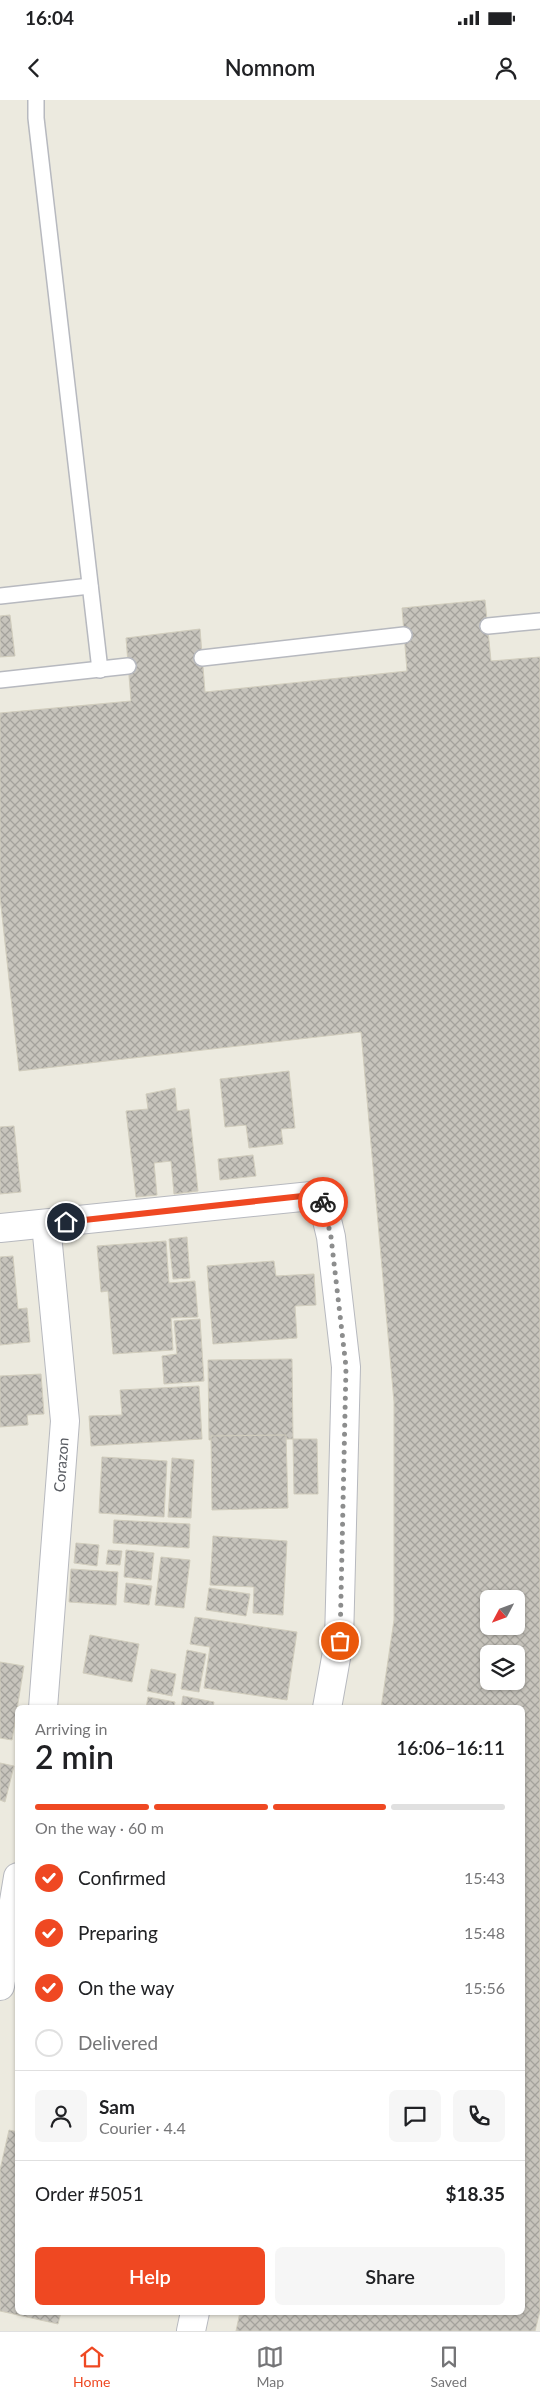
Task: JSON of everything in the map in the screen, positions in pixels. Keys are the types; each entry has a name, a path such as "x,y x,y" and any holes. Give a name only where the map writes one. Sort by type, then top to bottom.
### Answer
{"street":[{"path":"0,1228 321,1194 331,1237 346,1367 340,1641 329,1705"},
{"name":"Corazon","path":"43,1705 65,1421 46,1224"},
{"path":"0,1986 15,1895"},
{"path":"191,2331 194,2315"}],"lane":[{"path":"36,100 36,118 100,670"},
{"path":"0,596 90,586"},
{"path":"488,626 540,621"},
{"path":"202,658 404,635"},
{"path":"0,680 128,666"}],"building":[{"path":"485,600 491,661 540,657 540,2311 535,2331 236,2331 239,2315 525,2315 525,1705 381,1705 394,1620 394,1402 361,1032 19,1071 0,897 0,713 131,701 126,638 200,629 205,692 407,671 402,608"},
{"path":"10,615 15,656 0,657 0,616"},
{"path":"289,1071 295,1128 281,1129 283,1144 249,1148 246,1125 225,1127 220,1079"},
{"path":"175,1088 177,1111 189,1109 198,1191 174,1194 171,1161 154,1163 157,1195 136,1197 126,1111 148,1109 146,1094"},
{"path":"14,1126 21,1192 0,1194 0,1127"},
{"path":"253,1155 256,1176 220,1180 218,1159"},
{"path":"187,1237 190,1278 173,1279 169,1239"},
{"path":"166,1241 169,1283 195,1281 198,1317 171,1318 173,1350 113,1354 108,1291 101,1292 97,1246"},
{"path":"13,1256 18,1309 27,1308 30,1342 0,1345 0,1257"},
{"path":"274,1261 276,1276 314,1274 316,1305 295,1306 297,1338 213,1344 207,1266"},
{"path":"200,1319 204,1381 164,1384 162,1356 177,1354 174,1321"},
{"path":"292,1359 293,1439 209,1440 208,1360"},
{"path":"41,1374 44,1414 27,1415 28,1425 0,1427 0,1376"},
{"path":"199,1386 202,1439 91,1446 89,1416 122,1415 120,1390"},
{"path":"286,1435 288,1508 212,1510 211,1436"},
{"path":"293,1439 317,1439 318,1494 294,1494"},
{"path":"102,1457 167,1461 164,1517 99,1513"},
{"path":"172,1458 194,1460 191,1518 168,1517"},
{"path":"114,1520 190,1524 189,1548 113,1543"},
{"path":"213,1536 287,1541 283,1615 253,1613 254,1587 210,1585"},
{"path":"76,1543 99,1545 97,1566 74,1563"},
{"path":"108,1550 122,1551 120,1565 106,1564"},
{"path":"126,1550 154,1553 151,1580 124,1577"},
{"path":"161,1557 190,1560 184,1608 155,1605"},
{"path":"71,1569 118,1572 116,1605 69,1602"},
{"path":"126,1583 152,1586 149,1605 124,1602"},
{"path":"209,1588 250,1594 246,1616 206,1610"},
{"path":"195,1617 297,1632 287,1700 204,1688 210,1647 190,1644"},
{"path":"90,1635 139,1644 132,1682 83,1673"},
{"path":"187,1650 206,1654 199,1692 181,1689"},
{"path":"0,1662 24,1666 18,1705 15,1705 12,1740 0,1738"},
{"path":"151,1669 176,1674 172,1696 147,1691"},
{"path":"183,1696 214,1702 214,1705 182,1705"},
{"path":"148,1697 175,1702 174,1705 147,1705"},
{"path":"0,1763 14,1766 5,1802 0,1800"},
{"path":"9,2130 15,2131 15,2314 0,2311 0,2170"},
{"path":"18,2315 60,2315 58,2324"}],"way so far":[{"path":"323,1202 331,1237 346,1367 340,1641"}],"route":[{"path":"66,1222 321,1194 323,1202"}]}
